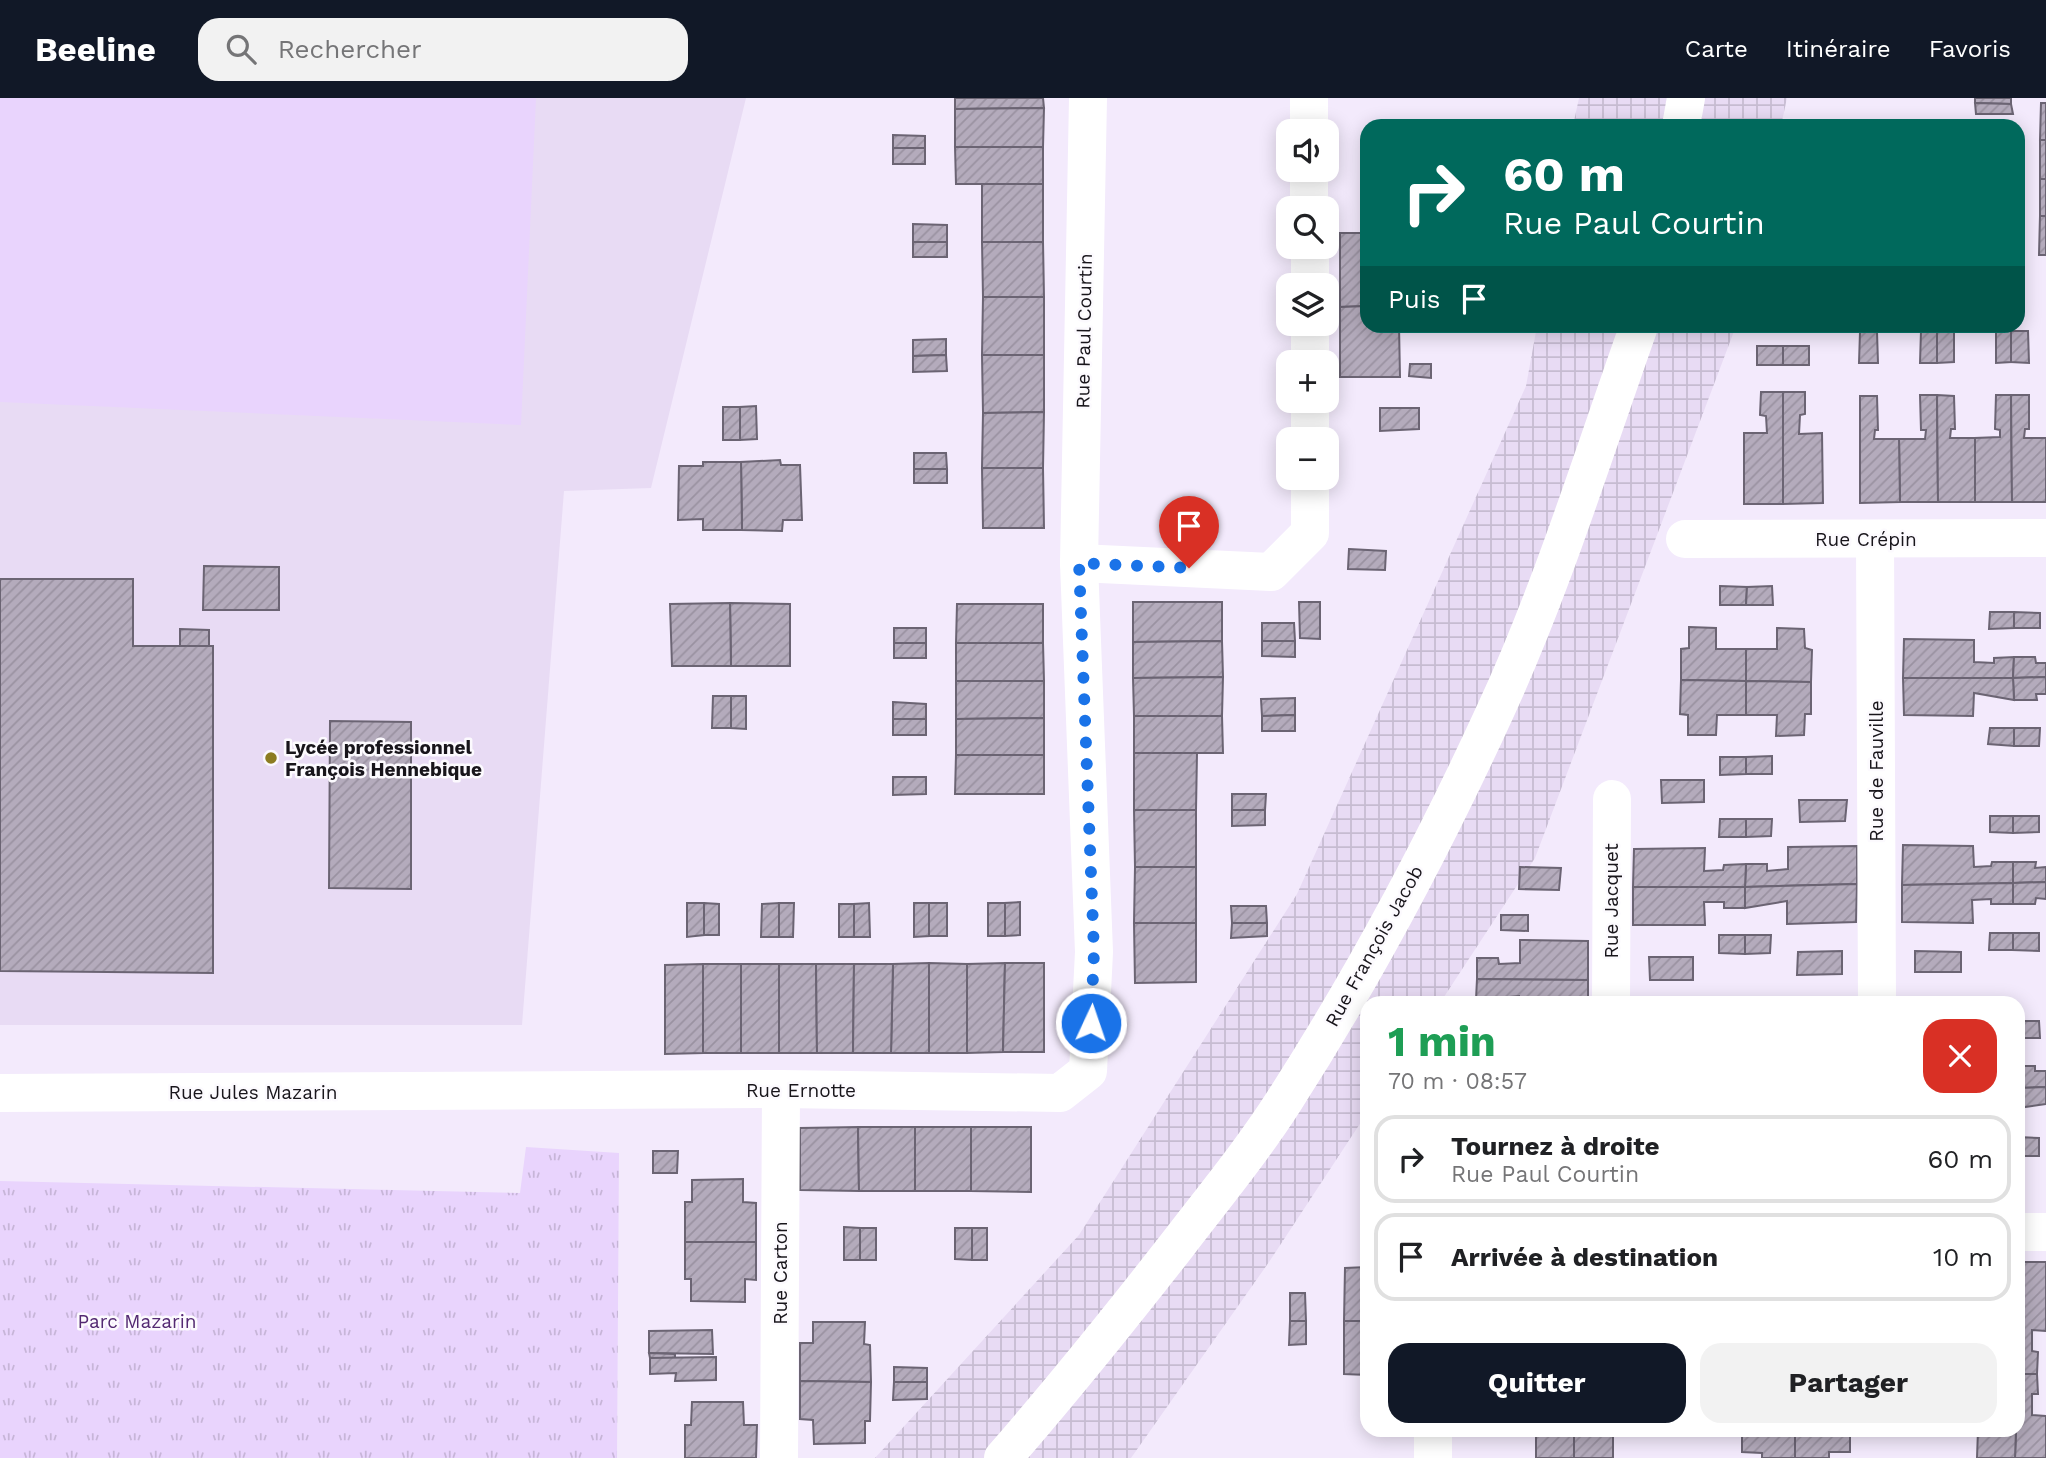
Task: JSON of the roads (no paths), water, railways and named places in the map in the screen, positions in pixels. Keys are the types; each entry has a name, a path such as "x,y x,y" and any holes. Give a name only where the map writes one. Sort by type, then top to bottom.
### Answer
{"street":[{"name":"Rue Paul Courtin","path":"1088,98 1079,563 1094,952 1088,1070"},
{"path":"1309,98 1309,119"},
{"path":"1682,119 1686,98"},
{"name":"Rue François Jacob","path":"1003,1458 1093,1354 1238,1167 1283,1103 1342,1007 1413,878 1495,713 1539,607 1637,333"},
{"path":"1079,563 1272,572 1310,533 1310,490"},
{"name":"Rue Crépin","path":"1685,539 2046,538"},
{"name":"Rue de Fauville","path":"1875,539 1877,996"},
{"name":"Rue Jacquet","path":"1611,996 1612,799"},
{"name":"Rue Ernotte","path":"505,1092 781,1089 1060,1093 1088,1070"},
{"name":"Rue Carton","path":"779,1458 781,1089"},
{"name":"Rue Jules Mazarin","path":"0,1093 505,1092"},
{"path":"2025,1232 2046,1232"},
{"path":"1433,1437 1433,1458"}],"place":[{"name":"Lycée professionnel François Hennebique","path":"271,758"}],"park label":[{"name":"Parc Mazarin","path":"137,1321"}]}
